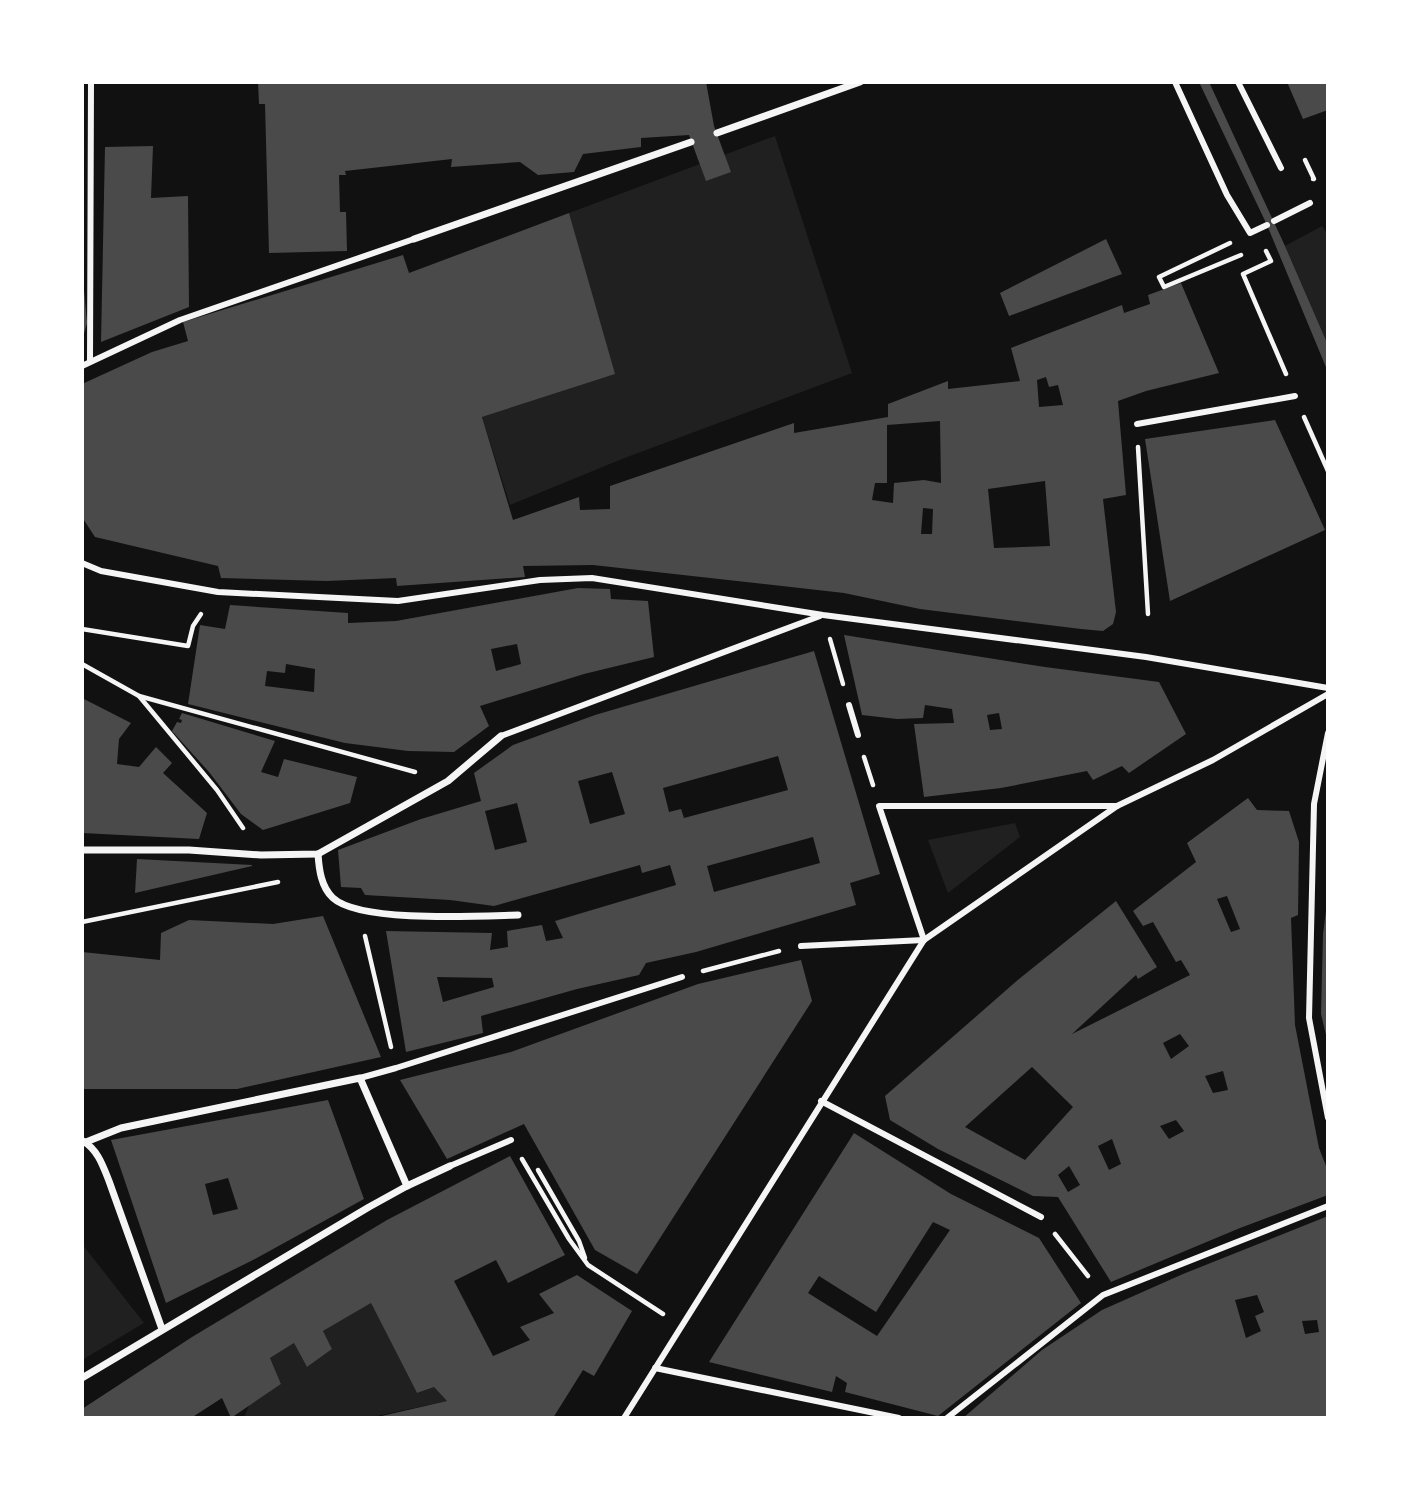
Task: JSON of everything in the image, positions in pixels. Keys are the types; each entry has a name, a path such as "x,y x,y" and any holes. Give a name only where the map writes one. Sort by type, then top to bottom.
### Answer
{"street":[{"path":"90,361 91,82"},
{"path":"716,133 860,82"},
{"path":"1175,82 1227,195 1250,233 1310,203"},
{"path":"1238,82 1281,168"},
{"path":"82,366 180,320 691,142"},
{"path":"1137,424 1295,396"},
{"path":"82,563 101,571 218,592 398,601 540,580 592,578 824,615 1146,657 1328,688"},
{"path":"82,850 318,854 448,782 501,736 824,615"},
{"path":"624,1418 924,940 1117,806 1213,760 1328,694"},
{"path":"849,705 858,734"},
{"path":"1328,733 1314,804 1309,1018 1328,1118"},
{"path":"924,940 879,806 1117,806"},
{"path":"318,854 320,873 332,897 342,905 359,911 417,915 518,915"},
{"path":"801,946 924,940"},
{"path":"162,1329 100,1159 84,1141 121,1128 396,1068 681,977"},
{"path":"360,1077 407,1186"},
{"path":"821,1101 1041,1217"},
{"path":"82,1378 369,1207 407,1186 511,1140"},
{"path":"947,1418 1104,1295 1328,1206"},
{"path":"655,1368 899,1418"}],"path":[{"path":"1305,158 1314,178"},
{"path":"1250,233 1159,277 1164,287 1251,251"},
{"path":"1264,246 1270,261 1243,274 1328,471"},
{"path":"1137,424 1148,614"},
{"path":"82,629 188,646 193,626 218,592"},
{"path":"824,615 849,705"},
{"path":"82,664 139,696 448,782"},
{"path":"139,696 217,790 261,855"},
{"path":"858,734 879,806"},
{"path":"82,922 320,873"},
{"path":"359,911 396,1068"},
{"path":"681,977 801,946"},
{"path":"511,1140 569,1239 588,1265 682,1325"},
{"path":"538,1170 579,1241 588,1265"},
{"path":"1041,1217 1104,1295"}],"shaded area":[{"path":"775,136 852,373 622,459 510,505 482,417 614,374 569,213"},
{"path":"1322,226 1328,235 1328,345 1285,246"},
{"path":"1015,823 1020,837 948,893 928,840"},
{"path":"82,1244 144,1323 82,1360"},
{"path":"371,1303 417,1393 434,1387 447,1401 367,1418 244,1418 249,1405 281,1384 270,1358 294,1343 307,1367 332,1349 323,1331"}],"building":[{"path":"258,82 706,82 714,126 731,172 706,181 689,135 641,138 641,147 583,154 574,172 538,175 520,162 451,167 452,159 345,171 346,175 339,175 340,212 346,212 347,251 269,253 265,104 259,104"},
{"path":"1199,82 1209,82 1285,246 1328,345 1328,372 1267,225"},
{"path":"1287,82 1328,82 1328,110 1303,119"},
{"path":"153,146 151,198 188,196 189,307 101,342 105,147"},
{"path":"569,213 615,374 482,417 513,520 579,497 580,510 610,509 610,486 794,423 794,433 888,417 888,404 948,381 948,389 1020,381 1011,348 1122,305 1124,313 1150,304 1148,295 1181,283 1219,373 1146,391 1118,401 1126,495 1103,499 1116,612 1113,624 1103,631 920,609 844,593 593,565 523,566 525,577 397,586 396,578 327,581 221,578 218,566 95,537 82,517 82,384 152,352 188,341 183,322 403,255 409,273","holes":["1046,377 1049,387 1058,385 1063,405 1039,407 1037,380","940,421 941,483 924,480 894,483 893,503 872,500 875,483 887,483 887,425","1045,481 1050,546 994,548 988,489","923,508 933,509 932,534 921,534"]},
{"path":"1106,239 1122,274 1009,316 1000,293"},
{"path":"82,290 87,323 83,337"},
{"path":"1275,420 1325,530 1170,601 1145,439"},
{"path":"578,588 610,589 611,599 648,601 654,657 584,674 480,706 489,726 454,752 408,751 345,743 188,704 200,625 225,629 230,605 348,613 348,623 396,621","holes":["517,644 521,664 496,671 491,649","286,664 315,669 314,692 265,686 267,671 285,673"]},
{"path":"844,635 1159,682 1186,734 1129,773 1122,766 1093,780 1087,771 1001,788 924,797 914,724 954,723 952,709 925,705 923,718 897,719 862,715","holes":["999,713 1002,729 990,730 987,715"]},
{"path":"814,651 880,874 850,883 856,905 696,952 646,963 639,975 481,1016 483,1033 406,1052 386,931 492,933 490,950 508,947 507,931 542,925 546,941 563,938 555,921 676,885 670,865 642,873 640,865 494,906 450,900 365,895 361,888 341,887 338,850 421,819 481,801 474,773 513,745 595,715","holes":["778,756 788,790 684,818 681,809 669,812 663,788","612,772 625,814 590,824 578,781","517,803 527,842 495,850 485,811","813,837 820,863 714,892 707,866","437,977 492,978 494,987 443,1002"]},
{"path":"82,698 131,723 119,739 117,764 139,767 156,747 172,763 163,773 207,813 199,839 82,833"},
{"path":"182,713 275,741 261,772 278,777 284,759 357,777 350,803 263,830 241,814 209,772 172,731 177,722 181,723 182,720 179,719"},
{"path":"1248,798 1257,810 1289,811 1299,842 1298,915 1291,918 1295,1025 1319,1148 1328,1171 1328,1195 1240,1228 1111,1282 1058,1197 1033,1196 938,1149 890,1120 885,1096 1019,979 1116,901 1157,967 1138,979 1136,975 1072,1034 1190,975 1181,960 1176,962 1153,922 1143,926 1133,911 1196,862 1187,843","holes":["1227,896 1240,929 1231,932 1217,899","1180,1034 1189,1046 1171,1059 1163,1043","1032,1067 1073,1107 1025,1160 965,1127","1223,1071 1228,1090 1213,1093 1205,1076","1176,1120 1184,1131 1169,1139 1160,1126","1112,1139 1121,1164 1109,1170 1098,1146","1069,1166 1080,1185 1068,1192 1058,1175"]},
{"path":"137,859 252,865 252,866 135,893"},
{"path":"1328,911 1327,1039 1321,1014"},
{"path":"323,916 381,1057 237,1089 82,1089 82,952 160,960 161,933 189,920 273,924"},
{"path":"801,960 812,1001 637,1274 595,1250 524,1124 447,1159 400,1080 511,1052 698,984"},
{"path":"328,1100 364,1199 253,1260 166,1303 111,1140","holes":["228,1178 238,1209 213,1215 205,1184"]},
{"path":"854,1133 951,1194 1039,1238 1081,1303 938,1416 845,1392 847,1383 836,1376 832,1392 709,1362","holes":["933,1222 950,1230 877,1336 808,1293 819,1276 876,1312"]},
{"path":"510,1156 565,1255 508,1283 496,1260 454,1281 493,1356 530,1340 520,1327 554,1313 539,1294 577,1275 632,1311 594,1376 583,1370 553,1418 373,1418 447,1401 434,1387 417,1393 371,1303 323,1331 332,1349 307,1367 294,1343 270,1358 281,1384 231,1418 222,1398 191,1418 82,1418 82,1409 192,1337 387,1220"},
{"path":"1328,1216 1328,1418 963,1418 1042,1350 1102,1310 1183,1274","holes":["1257,1295 1264,1312 1255,1316 1261,1331 1246,1338 1235,1300","1317,1320 1319,1332 1305,1334 1302,1321"]}]}
